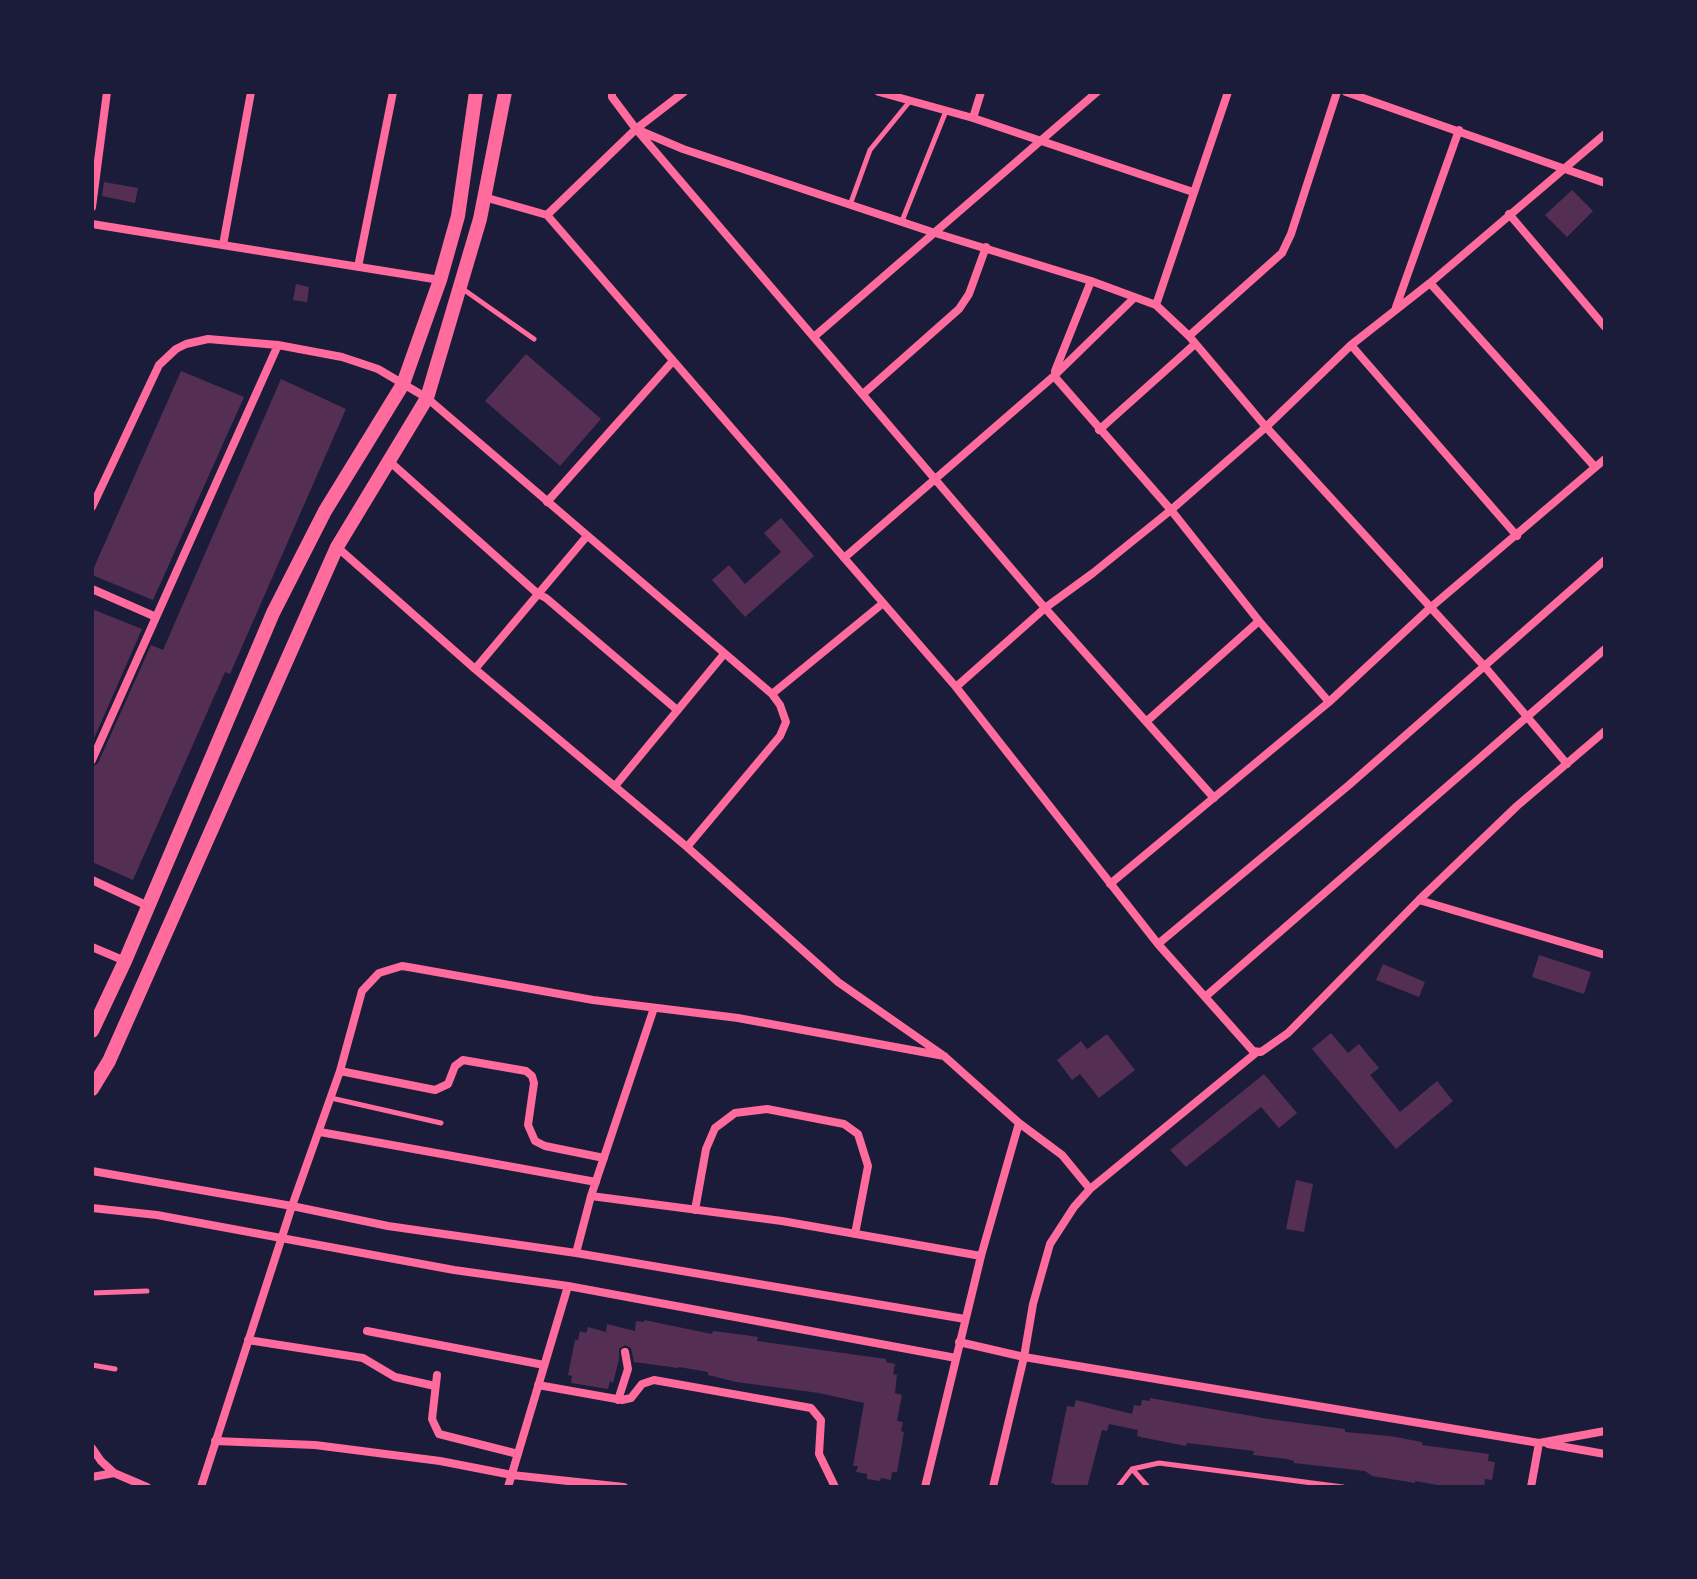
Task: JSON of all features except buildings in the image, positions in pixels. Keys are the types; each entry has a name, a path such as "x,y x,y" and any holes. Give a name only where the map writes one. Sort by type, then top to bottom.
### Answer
{"main road":[{"path":"92,1031 125,961 273,613 299,559 403,384 440,280 458,216 476,92"},
{"path":"92,1089 109,1061 337,547 427,398 484,197 505,92"}],"street":[{"path":"92,207 107,92"},
{"path":"223,245 251,92"},
{"path":"358,267 393,92"},
{"path":"612,92 612,97 636,129 1045,608 1214,798"},
{"path":"547,215 636,129 684,92"},
{"path":"879,92 973,118 1193,192"},
{"path":"973,118 981,92"},
{"path":"815,336 1097,92"},
{"path":"1156,305 1228,92"},
{"path":"1099,430 1282,253 1337,92"},
{"path":"1346,92 1605,183"},
{"path":"636,129 683,149 1091,281 1156,305 1192,340 1266,427 1485,667 1567,764"},
{"path":"1396,308 1459,130"},
{"path":"956,687 1045,608 1171,510 1266,427 1351,345 1430,283 1605,134"},
{"path":"484,197 547,215 956,687 1158,944 1245,1044 1257,1052"},
{"path":"1509,214 1605,327"},
{"path":"92,224 440,280"},
{"path":"863,394 959,309 969,294 986,247"},
{"path":"1054,376 1091,281"},
{"path":"1430,283 1595,467"},
{"path":"844,558 1054,376 1134,298"},
{"path":"93,508 153,375 167,357 186,344 208,339 278,345 342,357 378,369 427,398 772,694 780,705 786,722 780,736 687,847"},
{"path":"92,760 278,345"},
{"path":"1351,345 1517,536"},
{"path":"547,502 672,362"},
{"path":"1054,376 1171,510 1259,621 1329,702"},
{"path":"1110,884 1329,702 1430,608 1605,459"},
{"path":"389,461 538,594 676,709"},
{"path":"475,669 587,536"},
{"path":"337,547 475,669 687,847 838,982 944,1056 1019,1123 1062,1155 1090,1189"},
{"path":"1158,944 1485,667 1605,560"},
{"path":"92,589 156,617"},
{"path":"772,694 882,604"},
{"path":"1147,721 1259,621"},
{"path":"1205,997 1605,649"},
{"path":"615,786 724,654"},
{"path":"993,1487 1024,1357 1033,1304 1050,1244 1074,1207 1090,1189 1257,1052 1288,1033 1517,806 1605,731"},
{"path":"92,880 148,906"},
{"path":"1419,900 1605,955"},
{"path":"92,947 125,961"},
{"path":"201,1487 281,1238 340,1071 362,991 369,981 390,968 414,968 593,1000 738,1018 944,1056"},
{"path":"576,1253 591,1196 654,1008"},
{"path":"340,1071 435,1090 448,1084 455,1066 463,1060 526,1071 534,1083 528,1125 535,1141 545,1146 604,1158"},
{"path":"695,1210 706,1149 715,1128 735,1113 767,1109 844,1124 858,1134 868,1166 855,1234"},
{"path":"925,1487 981,1256 1019,1123"},
{"path":"320,1132 596,1182"},
{"path":"92,1171 388,1226 576,1253 965,1319"},
{"path":"591,1196 782,1221 981,1256"},
{"path":"92,1208 157,1215 454,1270 568,1286 956,1358"},
{"path":"508,1487 568,1286"},
{"path":"367,1331 544,1365"},
{"path":"248,1340 363,1358 395,1377 435,1386"},
{"path":"959,1342 1024,1357 1605,1454"},
{"path":"618,1400 628,1369 625,1352"},
{"path":"437,1375 432,1419 439,1434 518,1454"},
{"path":"538,1385 618,1400 631,1398 642,1384 654,1380 811,1408 821,1420 819,1454 835,1487"},
{"path":"1539,1443 1605,1431"},
{"path":"215,1441 315,1445 440,1461 512,1475 624,1487"},
{"path":"1531,1487 1539,1443"},
{"path":"92,1448 114,1473 147,1487"},
{"path":"92,1477 114,1473"}],"lane":[{"path":"850,205 870,150 911,101"},
{"path":"902,221 946,111"},
{"path":"459,287 534,339"},
{"path":"331,1098 441,1123"},
{"path":"92,1293 147,1291"},
{"path":"92,1365 115,1369"},
{"path":"1118,1487 1132,1469 1159,1463 1343,1487"},
{"path":"1132,1469 1148,1487"}]}
